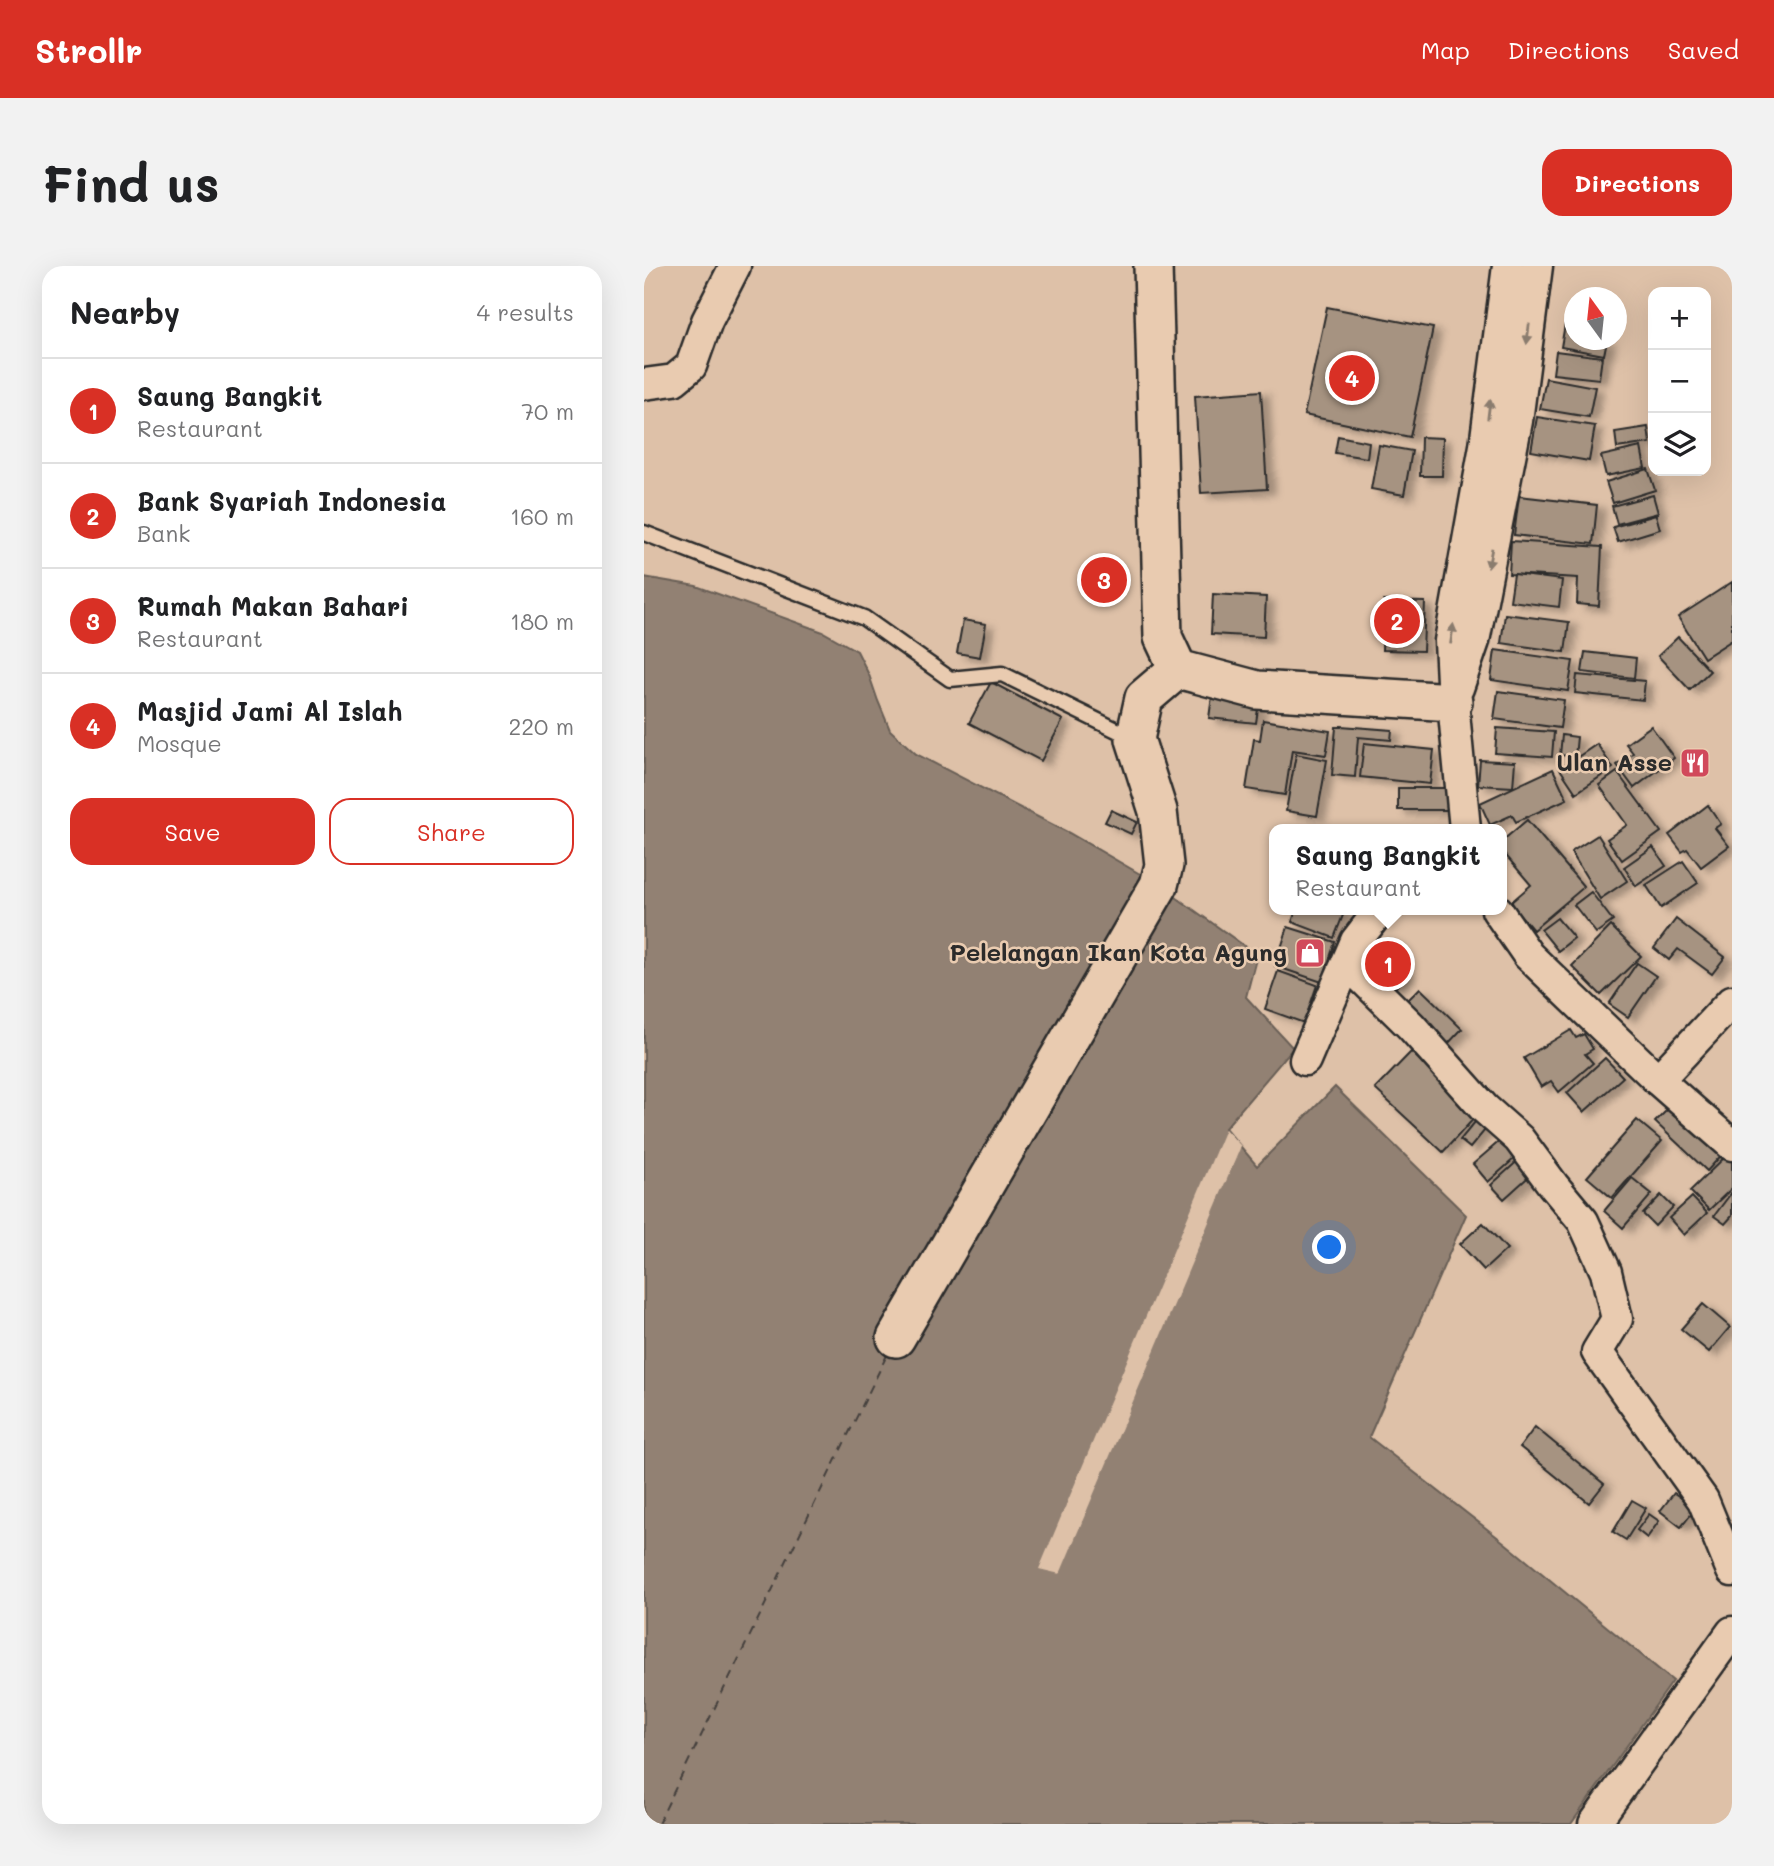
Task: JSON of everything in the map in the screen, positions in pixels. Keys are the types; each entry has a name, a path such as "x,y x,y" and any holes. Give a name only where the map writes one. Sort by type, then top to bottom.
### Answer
{"street":[{"path":"644,384 674,380 691,366 707,321 735,266"},
{"path":"1153,266 1163,637 1178,669 1257,690 1453,702"},
{"path":"1465,824 1450,641 1485,446 1508,266"},
{"path":"1453,702 1474,641 1517,421 1536,266"},
{"path":"896,1338 1159,885 1164,865 1158,811 1135,739 1144,698 1178,669"},
{"path":"1305,1060 1356,941 1376,915"},
{"path":"1500,915 1528,955 1658,1080 1732,1144"},
{"path":"1348,964 1410,1026 1484,1108 1519,1139 1583,1221 1606,1272 1616,1319 1597,1352 1703,1500 1732,1571"},
{"path":"1658,1080 1732,1001"},
{"path":"1594,1824 1732,1632"}],"lane":[{"path":"644,533 864,618 950,679 1002,674 1135,739"}],"shaded area":[{"path":"644,577 696,586 823,632 857,651 890,730 916,754 1069,833 1159,885 1257,955 1246,997 1293,1048 1225,1128 1257,1166 1335,1087 1466,1215 1369,1437 1505,1543 1673,1681 1571,1824 644,1824"}],"pier":[{"path":"1225,1129 1241,1146 1060,1574 1039,1569"}],"building":[{"path":"1327,307 1433,328 1410,437 1304,415"},
{"path":"1577,350 1605,350 1604,355"},
{"path":"1556,351 1602,357 1599,379 1553,374"},
{"path":"1546,378 1595,387 1589,417 1540,409"},
{"path":"1261,391 1267,489 1201,493 1195,396"},
{"path":"1537,417 1595,426 1589,461 1531,451"},
{"path":"1648,427 1648,443 1617,448 1615,432"},
{"path":"1338,436 1369,442 1367,458 1335,453"},
{"path":"1421,437 1443,438 1442,476 1420,476"},
{"path":"1379,445 1412,451 1404,495 1371,489"},
{"path":"1641,447 1645,468 1606,476 1601,456"},
{"path":"1648,469 1648,476 1655,490 1613,503 1606,482"},
{"path":"1653,495 1658,513 1617,524 1612,506"},
{"path":"1519,496 1597,505 1593,544 1514,535"},
{"path":"1656,515 1660,529 1618,542 1613,527"},
{"path":"1511,541 1602,547 1599,606 1577,604 1578,578 1509,574"},
{"path":"1514,574 1562,580 1559,607 1510,601"},
{"path":"1732,582 1732,640 1704,658 1678,617"},
{"path":"1213,594 1266,597 1264,637 1211,634"},
{"path":"1384,601 1425,602 1423,651 1382,650"},
{"path":"1505,614 1569,622 1565,652 1501,643"},
{"path":"963,620 986,624 980,657 957,653"},
{"path":"1678,637 1710,671 1690,690 1658,656"},
{"path":"1495,650 1573,661 1568,691 1491,680"},
{"path":"1585,652 1636,658 1634,678 1582,672"},
{"path":"1577,675 1645,681 1643,700 1575,693"},
{"path":"991,682 1063,720 1041,761 969,723"},
{"path":"1498,691 1564,700 1560,728 1494,719"},
{"path":"1212,696 1259,702 1256,723 1209,718"},
{"path":"1263,720 1330,731 1326,755 1292,750 1285,795 1246,789 1254,739 1260,740"},
{"path":"1651,726 1674,758 1634,788 1617,765 1633,753 1626,744"},
{"path":"1336,727 1392,730 1391,740 1358,737 1355,777 1332,775"},
{"path":"1497,728 1554,732 1552,757 1495,753"},
{"path":"1562,735 1577,737 1575,757 1560,755"},
{"path":"1364,743 1434,750 1430,784 1360,777"},
{"path":"1597,744 1613,768 1576,793 1560,769"},
{"path":"1296,754 1327,760 1317,816 1286,811"},
{"path":"1480,760 1515,762 1513,787 1478,785"},
{"path":"1553,769 1567,799 1516,822 1512,815 1492,824 1490,824 1480,803"},
{"path":"1617,772 1661,832 1622,860 1607,839 1627,825 1599,785"},
{"path":"1398,788 1449,788 1449,810 1398,810"},
{"path":"1708,805 1721,824 1715,828 1729,846 1701,867 1687,849 1682,852 1669,835"},
{"path":"1111,810 1137,822 1131,834 1105,822"},
{"path":"1527,820 1584,887 1533,930 1510,903 1531,885 1507,857 1507,837"},
{"path":"1598,835 1627,881 1600,899 1571,852"},
{"path":"1653,847 1666,866 1636,886 1624,867"},
{"path":"1683,861 1698,883 1661,908 1646,885"},
{"path":"1591,892 1613,921 1596,933 1574,905"},
{"path":"1294,915 1343,915 1334,938 1292,922"},
{"path":"1557,918 1574,938 1558,951 1541,930"},
{"path":"1676,919 1725,957 1712,974 1678,949 1669,960 1654,948"},
{"path":"1611,926 1641,956 1601,995 1572,966"},
{"path":"1288,927 1335,942 1322,982 1275,966"},
{"path":"1385,952 1408,974 1395,988 1371,966"},
{"path":"1637,963 1656,976 1628,1017 1609,1004"},
{"path":"1278,971 1317,985 1304,1023 1265,1009"},
{"path":"1420,988 1462,1029 1445,1047 1402,1006"},
{"path":"1571,1030 1576,1038 1584,1034 1593,1049 1585,1054 1593,1063 1559,1092 1551,1081 1541,1087 1524,1058"},
{"path":"1411,1052 1478,1114 1443,1152 1375,1089"},
{"path":"1605,1058 1623,1077 1584,1112 1567,1093"},
{"path":"1676,1101 1727,1149 1707,1171 1655,1122"},
{"path":"1480,1116 1490,1124 1470,1148 1460,1140"},
{"path":"1637,1120 1662,1141 1612,1198 1587,1177"},
{"path":"1509,1133 1524,1150 1488,1182 1473,1164"},
{"path":"1730,1152 1732,1188 1709,1210 1690,1191"},
{"path":"1522,1157 1535,1171 1504,1199 1491,1185"},
{"path":"1632,1178 1652,1194 1623,1228 1604,1211"},
{"path":"1732,1192 1732,1216 1725,1224 1714,1216"},
{"path":"1661,1195 1673,1207 1655,1226 1643,1214"},
{"path":"1692,1197 1707,1213 1684,1235 1669,1218"},
{"path":"1483,1223 1507,1249 1484,1270 1460,1244"},
{"path":"1703,1304 1730,1327 1709,1352 1681,1329"},
{"path":"1535,1427 1604,1484 1589,1503 1520,1447"},
{"path":"1674,1493 1696,1508 1681,1527 1660,1511"},
{"path":"1632,1500 1646,1508 1626,1540 1613,1532"},
{"path":"1649,1514 1659,1521 1647,1538 1637,1530"}],"ferry route":[{"path":"658,1824 888,1353"}],"place":[{"name":"Masjid Jami Al Islah","path":"1352,378"},
{"name":"Rumah Makan Bahari","path":"1104,580"},
{"name":"Bank Syariah Indonesia","path":"1397,621"},
{"name":"Ulan Asse","path":"1695,763"},
{"name":"Pelelangan Ikan Kota Agung","path":"1310,953"},
{"name":"Saung Bangkit","path":"1388,964"}]}
